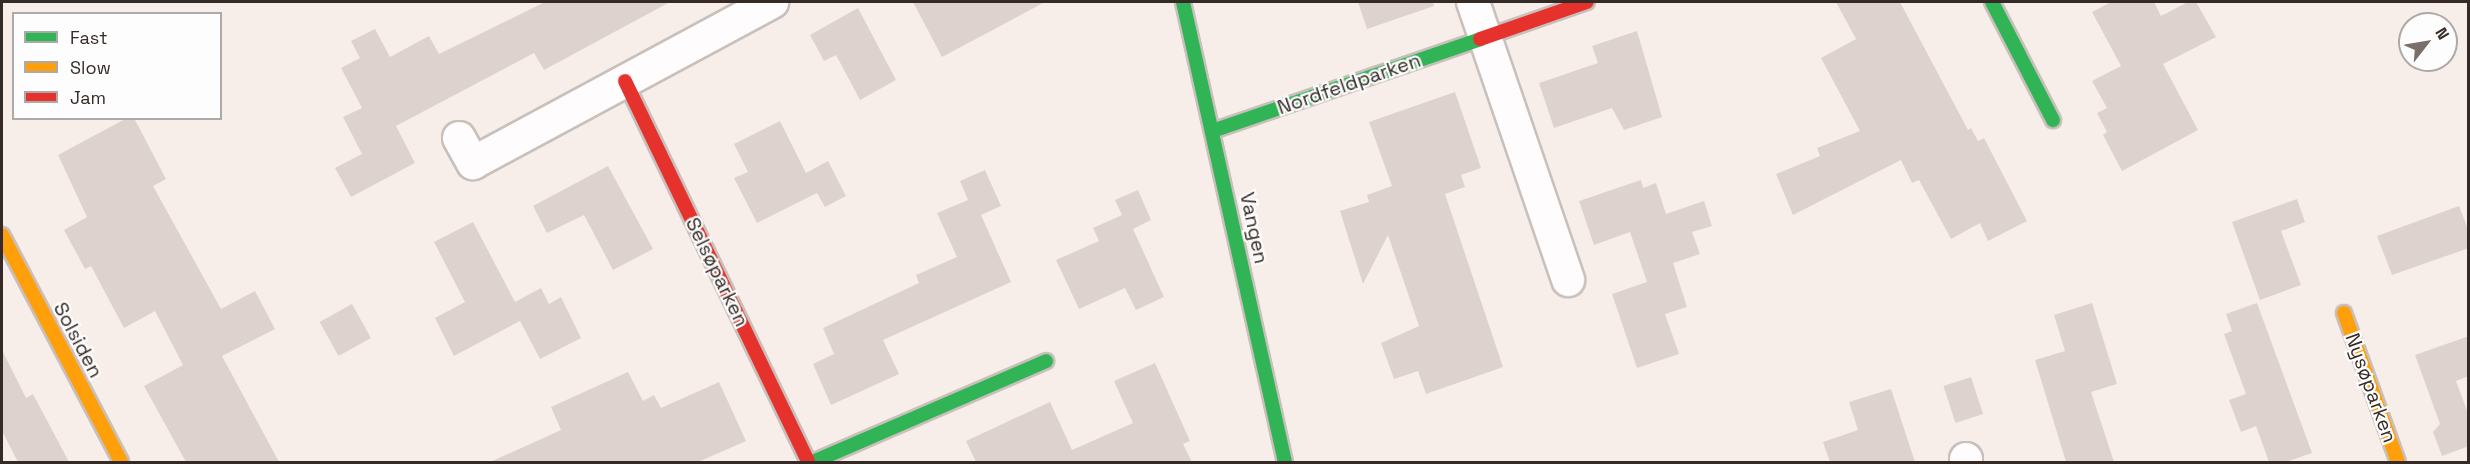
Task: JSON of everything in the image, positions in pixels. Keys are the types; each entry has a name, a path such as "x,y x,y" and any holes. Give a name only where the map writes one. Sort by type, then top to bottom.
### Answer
{"street":[{"path":"459,138 473,163 772,2"},
{"name":"Vangen","path":"1183,2 1285,462"},
{"path":"1473,2 1568,280"},
{"name":"Nordfeldparken","path":"1212,131 1587,2"},
{"path":"1992,2 2053,120"},
{"name":"Selsøparken","path":"625,81 811,462 1046,361"},
{"name":"Solsiden","path":"2,235 121,462"},
{"name":"Nysøparken","path":"2344,312 2398,462"}],"building":[{"path":"545,2 670,2 544,70 534,53 396,126 415,163 351,197 335,168 362,154 343,117 362,108 341,68 360,58 351,41 375,29 390,57 429,36 439,54"},
{"path":"913,2 1045,2 942,57"},
{"path":"1358,2 1433,2 1434,6 1367,29"},
{"path":"1836,2 1900,2 1968,130 1971,128 1978,141 1984,138 2027,221 1988,241 1980,223 1951,239 1919,180 1912,183 1901,160 1793,215 1776,174 1820,156 1817,148 1860,131 1821,58 1856,39"},
{"path":"2111,2 2154,2 2161,16 2188,2 2196,2 2216,37 2163,64 2198,130 2122,171 2103,135 2107,132 2097,113 2107,108 2092,81 2121,66 2092,12"},
{"path":"858,8 896,80 860,100 836,55 824,61 810,35"},
{"path":"1637,31 1662,117 1624,130 1612,108 1554,128 1539,83 1598,63 1592,46"},
{"path":"1455,92 1481,168 1461,175 1465,187 1445,194 1503,367 1426,394 1418,371 1394,379 1381,343 1419,326 1388,235 1363,284 1340,211 1369,202 1367,195 1392,186 1369,122"},
{"path":"123,120 135,120 166,179 153,186 221,309 255,291 275,329 222,356 279,462 186,462 144,386 183,365 155,311 124,328 91,266 85,269 64,230 87,217 58,155"},
{"path":"780,121 806,173 828,161 846,196 825,207 817,193 757,223 734,178 748,172 734,144"},
{"path":"608,166 653,249 613,270 584,215 547,233 533,206"},
{"path":"985,170 1001,206 981,215 1011,282 883,340 899,374 831,405 813,364 834,354 823,328 919,283 916,275 957,257 937,213 968,200 960,181"},
{"path":"1641,180 1643,188 1656,183 1666,214 1704,201 1712,226 1692,232 1700,254 1673,263 1687,307 1665,314 1679,354 1637,368 1612,294 1647,282 1630,232 1594,245 1579,201"},
{"path":"1138,190 1151,220 1133,229 1164,297 1136,310 1125,288 1079,309 1056,260 1099,241 1093,228 1122,215 1115,200"},
{"path":"2297,199 2305,222 2281,231 2301,285 2260,300 2232,222"},
{"path":"2459,206 2469,232 2469,248 2392,275 2377,236"},
{"path":"473,222 515,302 541,288 549,304 561,297 581,338 540,359 520,321 454,356 435,318 465,302 434,242"},
{"path":"2092,303 2117,384 2091,392 2114,462 2066,462 2035,360 2065,351 2054,315"},
{"path":"2257,303 2312,453 2286,462 2269,462 2256,426 2241,432 2229,400 2246,394 2224,334 2232,331 2226,314"},
{"path":"352,304 371,338 339,356 320,322"},
{"path":"2469,336 2469,376 2456,381 2469,416 2469,446 2442,456 2433,432 2440,424 2415,355"},
{"path":"2,350 26,398 33,394 69,462 18,462 2,431"},
{"path":"1155,363 1190,441 1183,444 1192,462 976,462 966,441 1050,402 1072,450 1133,423 1114,381"},
{"path":"628,372 643,401 654,395 661,408 719,382 746,441 698,462 490,462 561,430 551,407"},
{"path":"1971,377 1983,414 1955,423 1943,386"},
{"path":"1891,389 1915,462 1830,462 1823,442 1858,430 1849,402"}],"traffic: fast":[{"path":"1183,2 1285,462"},
{"path":"1992,2 2053,120"},
{"path":"1212,131 1480,39"},
{"path":"813,462 1046,361"}],"traffic: slow":[{"path":"2,235 121,462"},
{"path":"2344,313 2398,462"}],"traffic: jam":[{"path":"1480,39 1587,2"},
{"path":"625,81 808,462"}]}
